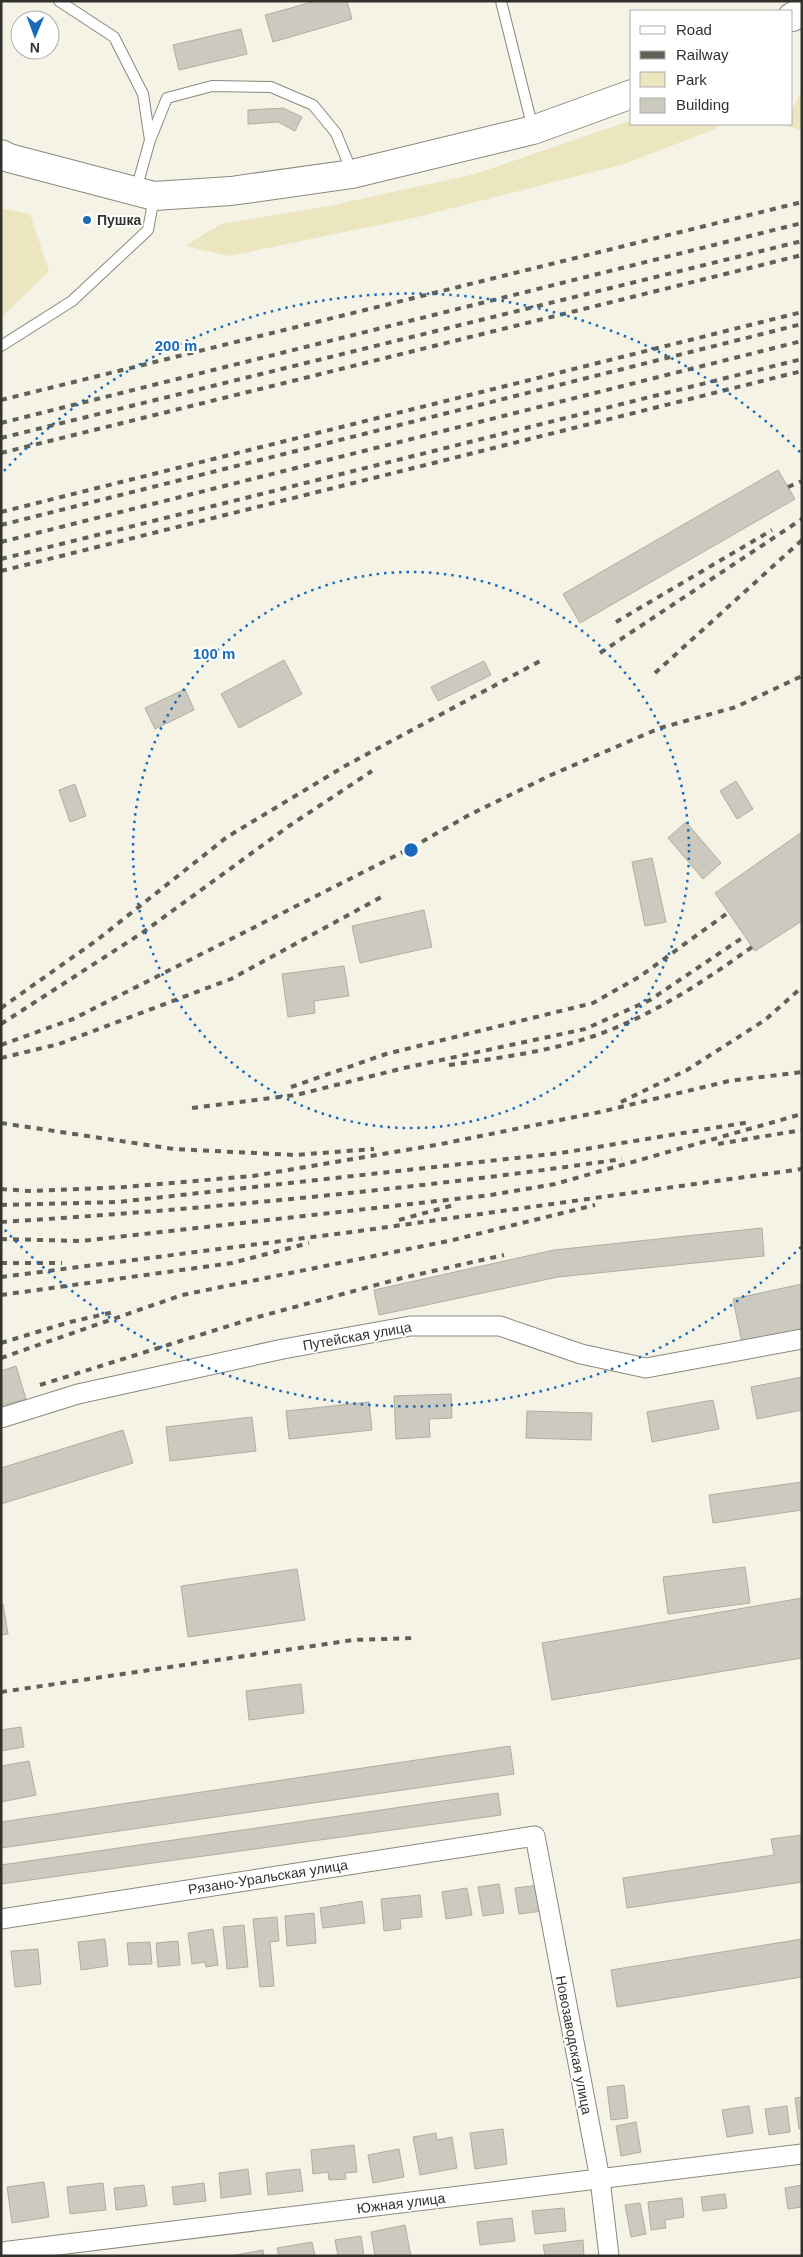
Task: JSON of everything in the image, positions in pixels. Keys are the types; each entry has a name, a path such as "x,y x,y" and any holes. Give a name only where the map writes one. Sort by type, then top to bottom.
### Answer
{"main road":[{"path":"1,154 9,158 145,195 230,191 352,174 533,130 630,95"}],"street":[{"name":"Путейская улица","path":"1,1418 78,1394 283,1349 410,1326 500,1326 581,1354 646,1368 802,1339"},
{"name":"Рязано-Уральская улица","path":"1,1919 535,1836"},
{"name":"Новозаводская улица","path":"535,1836 600,2179 609,2256"},
{"name":"Южная улица","path":"1,2252 802,2154"}],"lane":[{"path":"1,346 72,302 148,230 145,195 150,140 143,94 114,37 59,1"},
{"path":"501,1 533,130"},
{"path":"150,140 167,98 212,86 271,87 313,105 336,133 352,174"}],"green space":[{"path":"802,92 802,130 782,125 793,125 793,107"},
{"path":"630,121 630,125 719,125 715,129 624,164 417,217 229,256 185,246 221,224 329,206 475,174"},
{"path":"1,208 30,214 49,271 1,318"}],"building":[{"path":"316,1 347,1 352,19 273,42 265,15"},
{"path":"241,29 247,54 179,70 173,45"},
{"path":"283,108 302,117 295,131 278,122 248,124 248,110"},
{"path":"778,470 795,499 580,623 563,594"},
{"path":"284,660 302,694 239,728 221,694"},
{"path":"484,661 491,675 438,701 431,687"},
{"path":"185,689 194,710 155,729 145,708"},
{"path":"736,781 753,809 737,819 720,791"},
{"path":"75,784 86,816 70,822 59,790"},
{"path":"686,822 721,863 703,879 668,838"},
{"path":"802,832 802,921 755,951 715,893"},
{"path":"652,858 666,922 645,926 632,862"},
{"path":"424,910 432,947 360,963 352,926"},
{"path":"344,966 349,996 314,1001 315,1013 288,1017 282,974"},
{"path":"762,1228 764,1256 558,1277 379,1315 374,1290 554,1250"},
{"path":"802,1284 802,1331 742,1343 733,1299"},
{"path":"16,1366 26,1399 1,1406 1,1371"},
{"path":"802,1377 802,1410 757,1419 751,1387"},
{"path":"451,1394 452,1418 429,1419 430,1437 396,1439 394,1396"},
{"path":"713,1400 719,1429 652,1442 647,1412"},
{"path":"369,1402 372,1430 289,1439 286,1411"},
{"path":"527,1411 592,1413 591,1440 526,1438"},
{"path":"252,1417 256,1451 170,1461 166,1427"},
{"path":"123,1430 133,1463 1,1504 1,1468"},
{"path":"802,1482 802,1510 713,1523 709,1495"},
{"path":"745,1567 750,1603 668,1614 663,1577"},
{"path":"297,1569 305,1620 188,1637 181,1586"},
{"path":"802,1598 802,1658 552,1700 542,1643"},
{"path":"3,1604 8,1634 1,1635 1,1605"},
{"path":"301,1684 304,1713 249,1720 246,1691"},
{"path":"21,1727 24,1747 1,1751 1,1730"},
{"path":"510,1746 514,1774 1,1848 1,1822"},
{"path":"29,1761 36,1795 1,1802 1,1766"},
{"path":"498,1793 501,1815 1,1884 1,1865"},
{"path":"802,1835 802,1882 627,1908 623,1878 774,1855 771,1839"},
{"path":"499,1884 504,1913 483,1916 478,1887"},
{"path":"540,1885 543,1911 519,1914 515,1888"},
{"path":"467,1888 472,1915 446,1919 442,1892"},
{"path":"420,1895 422,1917 400,1919 401,1929 384,1931 381,1899"},
{"path":"362,1901 365,1923 323,1928 320,1908"},
{"path":"314,1913 316,1943 287,1946 285,1916"},
{"path":"277,1917 279,1941 270,1942 274,1986 260,1987 253,1919"},
{"path":"244,1925 248,1967 227,1969 223,1927"},
{"path":"213,1929 218,1965 206,1967 205,1962 192,1964 188,1933"},
{"path":"105,1939 108,1966 81,1970 78,1942"},
{"path":"802,1939 802,1977 617,2007 611,1970"},
{"path":"178,1941 180,1965 158,1967 156,1943"},
{"path":"150,1942 152,1964 129,1965 127,1943"},
{"path":"38,1949 41,1984 15,1987 11,1951"},
{"path":"624,2085 628,2118 611,2120 607,2087"},
{"path":"802,2097 802,2128 799,2129 795,2098"},
{"path":"749,2106 753,2133 727,2137 722,2110"},
{"path":"787,2106 790,2132 769,2135 765,2109"},
{"path":"636,2122 641,2152 621,2156 616,2126"},
{"path":"503,2129 507,2164 475,2169 470,2133"},
{"path":"436,2133 437,2140 452,2137 457,2168 420,2175 413,2137"},
{"path":"354,2145 357,2172 345,2173 346,2179 329,2180 328,2172 313,2174 311,2150"},
{"path":"399,2149 404,2177 373,2183 368,2155"},
{"path":"248,2169 251,2194 221,2198 219,2173"},
{"path":"300,2169 303,2191 268,2195 266,2173"},
{"path":"44,2182 49,2217 12,2223 7,2187"},
{"path":"103,2183 106,2210 70,2214 67,2187"},
{"path":"204,2183 206,2201 174,2205 172,2187"},
{"path":"144,2185 147,2206 116,2210 114,2188"},
{"path":"802,2185 802,2207 788,2209 785,2188"},
{"path":"725,2194 727,2208 703,2211 701,2197"},
{"path":"682,2198 684,2217 665,2220 666,2228 651,2230 648,2202"},
{"path":"640,2203 646,2234 631,2237 625,2205"},
{"path":"564,2208 566,2231 535,2234 532,2211"},
{"path":"512,2218 515,2241 480,2245 477,2222"},
{"path":"405,2225 411,2256 375,2256 371,2232"},
{"path":"361,2236 364,2256 338,2256 335,2240"},
{"path":"583,2240 584,2256 545,2256 543,2245"},
{"path":"312,2242 315,2256 279,2256 277,2248"},
{"path":"263,2250 264,2256 230,2256"}],"railway":[{"path":"1,400 802,202"},
{"path":"1,423 802,223"},
{"path":"1,438 802,241"},
{"path":"1,453 802,255"},
{"path":"1,512 802,312"},
{"path":"1,525 802,324"},
{"path":"1,542 802,341"},
{"path":"1,559 802,359"},
{"path":"1,571 802,371"},
{"path":"788,487 802,481"},
{"path":"600,653 802,519"},
{"path":"616,622 772,530"},
{"path":"655,673 802,540"},
{"path":"1,1008 97,940 227,837 345,766 542,660"},
{"path":"1,1045 73,1019 409,849 469,815 551,775 660,728 736,707 802,676"},
{"path":"1,1024 142,933 289,826 372,771"},
{"path":"1,1058 59,1044 231,979 385,895"},
{"path":"291,1087 386,1054 593,1003 639,977 729,912"},
{"path":"192,1108 296,1095 404,1068 585,1029 650,1000 745,936"},
{"path":"449,1065 504,1057 576,1042 615,1028 676,997 752,947"},
{"path":"621,1102 687,1070 765,1020 802,987"},
{"path":"1,1189 30,1191 124,1187 253,1176 436,1145 600,1112 729,1081 802,1072"},
{"path":"1,1239 81,1241 491,1195 555,1184 802,1114"},
{"path":"1,1205 118,1202 561,1153 750,1122"},
{"path":"1,1123 174,1149 295,1155 374,1149"},
{"path":"718,1144 802,1130"},
{"path":"1,1222 157,1211 312,1197 467,1180 622,1159"},
{"path":"1,1277 352,1232 802,1169"},
{"path":"399,1220 454,1205"},
{"path":"1,1358 182,1295 453,1240 595,1205"},
{"path":"1,1295 232,1263 309,1243"},
{"path":"40,1385 254,1318 402,1278 504,1255"},
{"path":"1,1263 62,1263"},
{"path":"1,1343 70,1322 114,1312"},
{"path":"1,1692 353,1640 415,1638"}],"place":[{"name":"Пушка","path":"87,220"}]}
